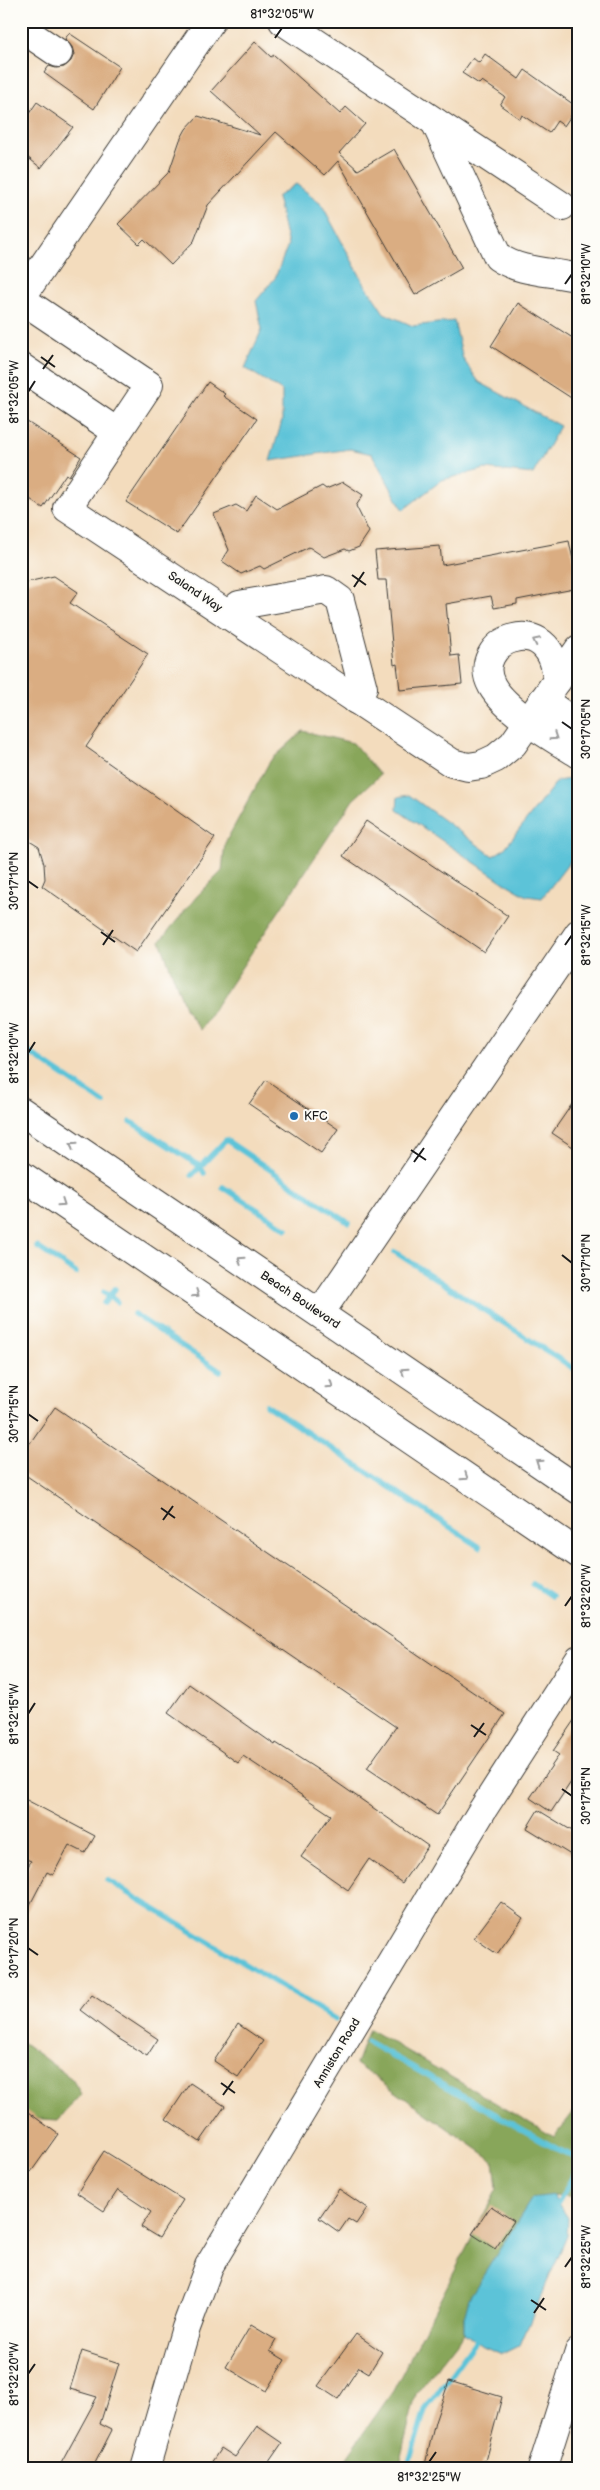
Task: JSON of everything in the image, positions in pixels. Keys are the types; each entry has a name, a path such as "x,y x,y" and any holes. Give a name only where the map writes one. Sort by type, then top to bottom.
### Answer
{"main road":[{"path":"21,299 211,21"},
{"path":"283,21 562,206"},
{"path":"21,28 58,53"},
{"path":"435,122 498,257 510,265 579,278"},
{"name":"Saland Way","path":"21,299 148,385 67,508 452,763 468,768 481,766 514,744 579,649"},
{"path":"21,367 117,432"},
{"path":"228,614 239,605 326,590 340,600 363,688 356,700"},
{"path":"543,701 579,726"},
{"path":"543,701 579,754"},
{"path":"320,1313 579,933"},
{"name":"Beach Boulevard","path":"21,1111 579,1490"},
{"path":"21,1175 579,1554"},
{"name":"Anniston Road","path":"145,2469 186,2328 209,2266 483,1809 579,1660"},
{"path":"542,2469 579,2352"}],"green space":[{"path":"303,731 353,743 380,775 353,800 200,1030 186,1010 160,941 197,896 222,871 225,843 270,761"},
{"path":"369,2029 554,2137 579,2105 579,2197 553,2195 464,2317 464,2333 416,2394 398,2469 338,2469 393,2391 497,2189 494,2161 356,2064"},
{"path":"21,2041 72,2079 81,2094 58,2120 26,2118 21,2120"}],"water":[{"path":"296,184 321,203 364,283 384,313 413,326 454,321 463,359 479,382 560,426 533,474 485,469 442,480 403,510 372,454 350,449 270,461 282,421 282,391 245,368 262,329 256,301 275,278 288,245 277,197"},
{"path":"570,779 579,787 579,850 542,898 527,896 503,882 397,810 398,797 409,795 493,856 504,849 557,781"},
{"path":"553,2195 568,2218 567,2236 520,2345 502,2354 483,2346 464,2333 464,2317 469,2298 532,2198"}],"building":[{"path":"69,33 120,67 94,109 44,73 49,66 56,68 64,67 71,61 74,54 72,47 65,39"},
{"path":"255,42 271,57 274,55 340,114 346,107 365,124 339,153 358,170 394,149 462,268 415,295 338,161 325,175 276,132 208,205 194,241 171,265 144,239 139,244 118,224 169,172 180,140 186,129 198,116 260,135 211,91"},
{"path":"485,54 519,79 525,70 577,107 564,126 557,121 549,133 522,115 520,119 500,105 505,97 482,81 479,84 462,73 473,58 479,63"},
{"path":"37,102 73,127 41,168 21,152 21,125"},
{"path":"518,303 579,342 579,403 491,346"},
{"path":"208,382 225,394 223,396 257,419 177,534 126,502"},
{"path":"21,418 81,457 69,476 66,474 43,508 21,493"},
{"path":"343,482 363,495 356,506 369,532 359,547 349,551 345,549 324,557 309,547 264,569 260,566 241,574 222,561 229,550 214,514 236,505 246,511 256,495 277,509 322,486 326,489"},
{"path":"569,541 579,588 517,600 517,604 494,608 491,596 446,604 451,656 459,655 462,684 400,690 397,664 394,665 386,580 378,580 375,551 440,546 442,565"},
{"path":"54,576 78,592 70,603 148,654 86,747 215,838 136,952 42,886 45,879 44,864 39,847 21,836 21,590 27,582"},
{"path":"366,821 508,916 484,952 343,856"},
{"name":"KFC","path":"266,1080 338,1129 321,1153 249,1104"},
{"path":"579,1094 579,1151 552,1133"},
{"path":"55,1407 505,1714 437,1815 367,1768 396,1727 21,1472 21,1456"},
{"path":"189,1684 275,1745 276,1743 326,1775 428,1846 402,1883 369,1859 348,1890 301,1857 331,1815 243,1756 238,1763 168,1713"},
{"path":"579,1713 579,1770 551,1812 530,1798 559,1755 553,1751"},
{"path":"21,1797 95,1836 85,1853 69,1845 53,1875 47,1872 21,1922 21,1880 31,1861 21,1857"},
{"path":"538,1810 579,1835 579,1860 527,1828"},
{"path":"501,1902 523,1918 497,1954 474,1938"},
{"path":"92,1995 158,2039 147,2056 116,2037 80,2010"},
{"path":"238,2024 263,2041 238,2077 214,2061"},
{"path":"190,2083 225,2106 200,2142 166,2119"},
{"path":"21,2107 58,2134 31,2172 21,2165"},
{"path":"104,2151 183,2200 159,2238 141,2227 151,2212 118,2190 104,2211 77,2193"},
{"path":"339,2189 367,2208 356,2224 348,2219 339,2232 319,2218"},
{"path":"491,2206 514,2221 495,2249 472,2234"},
{"path":"251,2325 276,2340 270,2351 285,2360 266,2391 226,2367"},
{"path":"356,2334 382,2352 369,2373 359,2367 338,2399 318,2386"},
{"path":"82,2351 119,2363 100,2424 112,2430 92,2469 58,2469 97,2397 70,2389"},
{"path":"449,2381 502,2397 485,2461 482,2461 480,2469 424,2469 435,2422"},
{"path":"257,2426 282,2443 264,2469 207,2469 221,2448 235,2457"}],"waterway":[{"path":"21,1047 104,1103"},
{"path":"131,1122 200,1166 204,1173"},
{"path":"192,1175 226,1140 349,1223"},
{"path":"223,1187 287,1229"},
{"path":"37,1247 76,1273"},
{"path":"395,1252 579,1372"},
{"path":"104,1303 115,1289"},
{"path":"104,1292 117,1302"},
{"path":"134,1314 220,1371"},
{"path":"266,1405 480,1547"},
{"path":"533,1584 551,1596"},
{"path":"107,1880 335,2019"},
{"path":"368,2042 557,2149 579,2159"},
{"path":"555,2208 579,2166"},
{"path":"407,2469 425,2410 479,2336"}],"place":[{"name":"KFC","path":"294,1116"}]}
